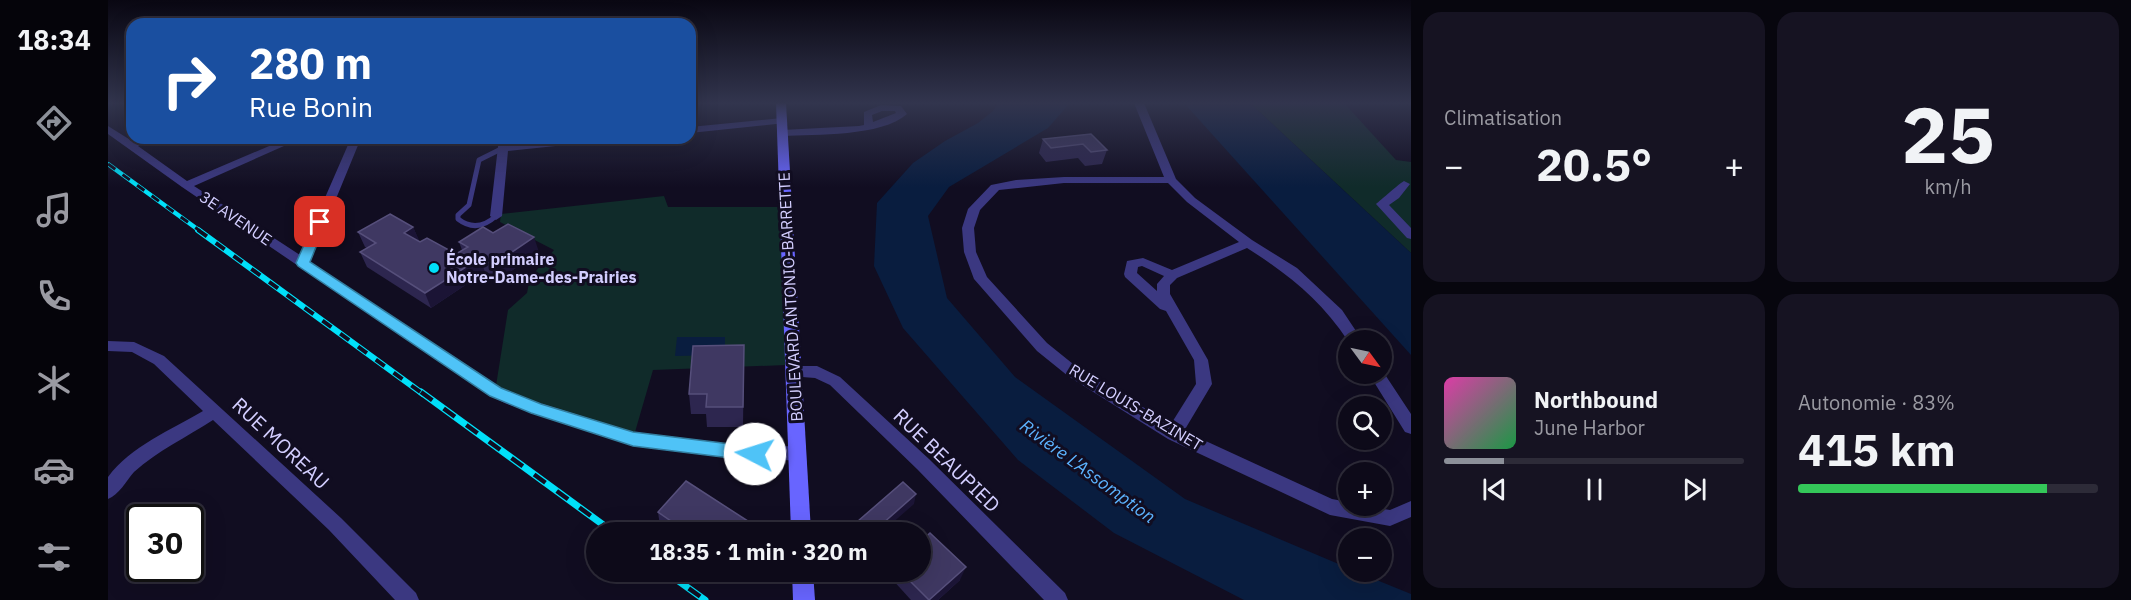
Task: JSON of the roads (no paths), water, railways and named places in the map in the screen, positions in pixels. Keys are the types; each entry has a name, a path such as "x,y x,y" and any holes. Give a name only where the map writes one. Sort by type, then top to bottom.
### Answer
{"street":[{"name":"3E AVENUE","path":"111,131 126,142"},
{"name":"BOULEVARD ANTONIO-BARRETTE","path":"782,131 801,522"},
{"path":"819,131 835,131"},
{"path":"1151,131 1171,180 1191,200 1248,243 1292,271 1337,313 1348,330"},
{"path":"186,185 283,144"},
{"path":"303,263 353,144"},
{"path":"496,216 504,144"},
{"name":"3E AVENUE","path":"131,145 186,185 495,392 512,400 633,439 755,454 798,453"},
{"name":"RUE LOUIS-BAZINET","path":"1171,180 1064,180 1016,183 995,187 974,209 968,228 970,252 981,279 1041,347 1073,372 1174,434 1330,507 1390,518 1411,510"},
{"path":"1404,184 1395,196 1382,204 1411,235"},
{"path":"1173,314 1163,294 1164,284 1172,275 1248,243"},
{"path":"1172,275 1143,262 1132,264 1130,274 1173,314 1185,330 1201,360 1204,384 1174,434"},
{"name":"RUE MOREAU","path":"108,346 134,347 159,360 335,524 409,600"},
{"name":"RUE BEAUPIED","path":"794,372 817,372 835,381 1058,600"},
{"path":"1383,384 1411,427"},
{"path":"108,491 127,468 143,456 214,412"},
{"path":"803,582 804,600"}],"lane":[{"path":"496,216 490,222 477,227 468,226 458,219 458,215 469,205 479,160 502,144"}],"water":[{"name":"Rivière L'Assomption","path":"963,131 1043,131 949,187 928,216 947,298 1015,377 1185,499 1338,564 1338,582 1382,582 1411,594 1411,600 1244,600 1114,533 1018,460 903,328 874,266 877,203 913,163"},
{"path":"1209,131 1280,131 1411,253 1411,355 1392,334 1392,330 1388,330"},
{"path":"677,337 725,337 725,355 675,356"}],"railway":[{"path":"108,164 200,231"},
{"path":"198,230 423,394"},
{"path":"421,392 599,522"},
{"path":"680,582 705,600"}],"place":[{"name":"École primaire Notre-Dame-des-Prairies","path":"434,268"}]}
